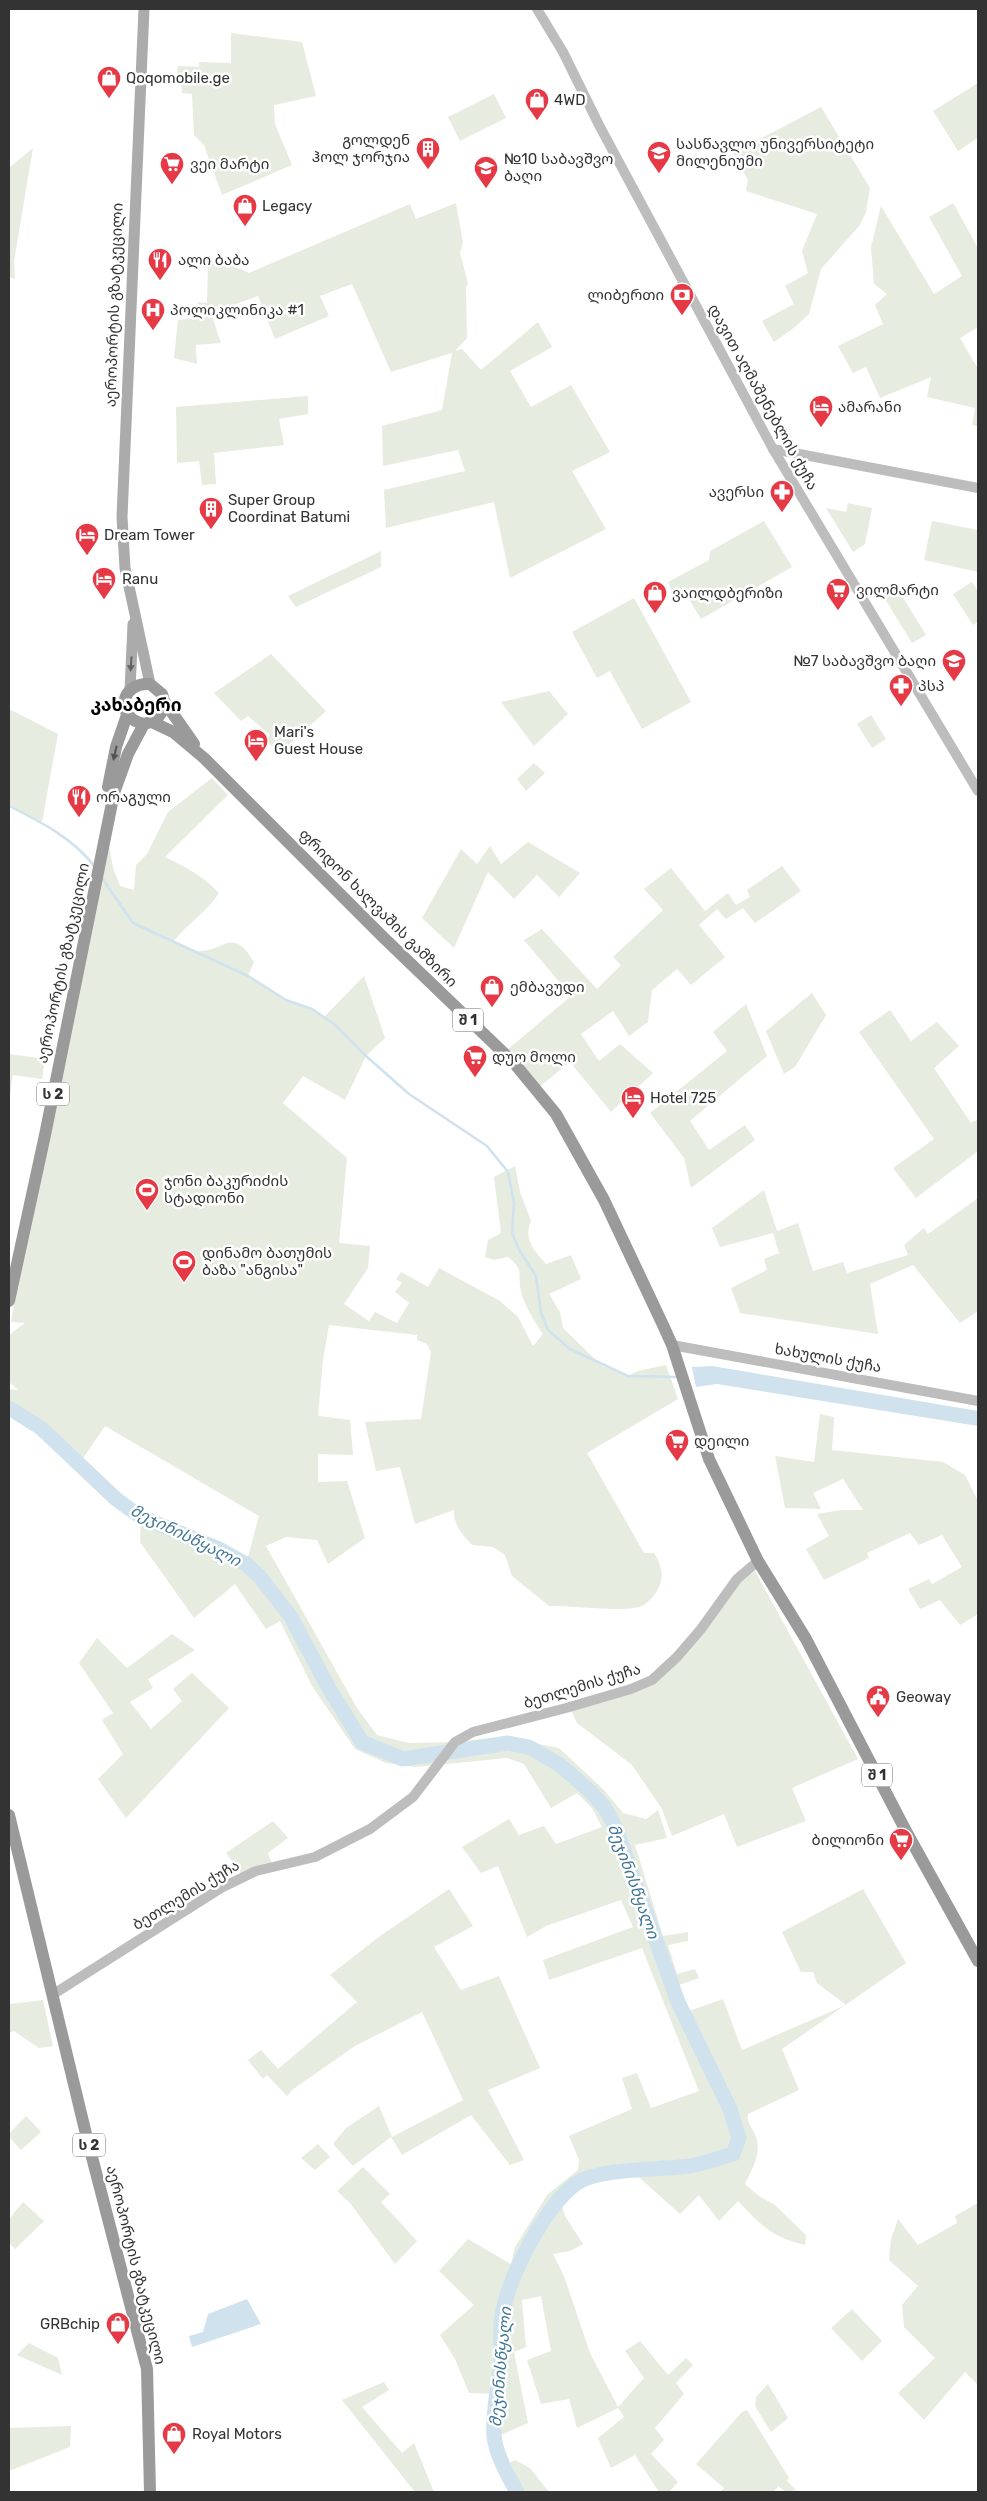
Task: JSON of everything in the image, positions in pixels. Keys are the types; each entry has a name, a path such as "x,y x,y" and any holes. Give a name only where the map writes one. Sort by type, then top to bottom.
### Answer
{"highway":[{"path":"150,684 162,694 164,710 159,718 148,723 132,720 127,714 124,702 130,690 136,686 150,684"},
{"name":"შ 1","path":"164,701 204,758"},
{"name":"აეროპორტის გზატკეცილი","path":"9,1301 92,886 116,748 127,714"},
{"name":"შ 1","path":"148,723 173,732 204,758"},
{"name":"აეროპორტის გზატკეცილი","path":"98,854 117,780 148,723"},
{"name":"ფრიდონ ხალვაშის გამზირი","path":"204,758 383,937 514,1064 556,1114 604,1200 672,1345 710,1459 758,1561 816,1656 907,1834 978,1961"},
{"name":"აეროპორტის გზატკეცილი","path":"9,1268 92,886"},
{"name":"აეროპორტის გზატკეცილი","path":"9,1815 52,1995 147,2369 150,2492"},
{"name":"აეროპორტის გზატკეცილი","path":"9,1843 82,2145 140,2370 142,2492"}],"main road":[{"name":"აეროპორტის გზატკეცილი","path":"144,9 122,517 126,568 150,684"},
{"name":"აეროპორტის გზატკეცილი","path":"130,690 132,602"}],"street":[{"name":"დავით აღმაშენებლის ქუჩა","path":"536,9 563,52 599,124 773,449 978,791"},
{"path":"773,449 978,488"},
{"name":"ხახულის ქუჩა","path":"672,1345 978,1400"},
{"name":"ბეთლემის ქუჩა","path":"52,1995 222,1888 256,1871 315,1857 370,1829 413,1797 455,1742 473,1732 566,1708 631,1689 652,1680 677,1657 701,1629 737,1579 758,1561"}],"shaded area":[{"path":"231,33 302,42 316,96 274,105 275,124 292,165 222,195 204,145 194,135 192,94 182,93 181,82 176,80 178,66 199,67 199,62 231,63"},
{"path":"978,83 978,138 958,151 933,111"},
{"path":"494,94 506,118 460,141 448,117"},
{"path":"821,107 870,188 866,212 860,225 821,269 809,314 794,328 774,342 762,321 794,304 785,286 808,273 802,251 817,214 746,191 748,180 733,153"},
{"path":"33,148 14,261 15,279 9,277 9,168"},
{"path":"456,203 463,243 460,253 468,283 466,288 467,338 455,351 462,349 481,370 538,322 552,347 510,371 531,407 571,385 610,452 572,471 606,529 510,578 494,502 386,528 384,490 465,471 458,450 383,466 382,426 442,410 452,353 391,372 352,284 320,296 329,316 275,339 258,296 211,313 221,343 196,345 197,364 174,358 178,320 197,318 198,302 207,303 208,263 223,261 249,273 410,204 416,219"},
{"path":"953,203 978,248 978,327 960,338 978,369 978,426 972,425 975,408 927,397 931,377 880,398 866,367 853,373 838,346 883,324 875,305 887,294 874,284 871,247 881,206 934,294 962,276 929,217"},
{"path":"308,396 308,414 279,419 284,445 214,453 216,484 202,485 199,461 177,463 176,407"},
{"path":"848,503 872,508 865,544 853,552 826,508 846,512"},
{"path":"764,521 792,567 701,619 687,596 676,601 668,582 709,560 710,551"},
{"path":"932,521 978,530 978,572 924,560"},
{"path":"381,551 381,567 296,607 288,596"},
{"path":"972,582 978,591 978,622 973,625 953,594"},
{"path":"896,586 926,635 912,643 882,594"},
{"path":"634,598 691,702 642,729 610,671 597,678 572,632"},
{"path":"271,654 326,711 279,754 266,740 270,735 248,716 241,721 214,693"},
{"path":"549,691 568,714 534,746 501,702"},
{"path":"9,709 58,734 42,822 9,806"},
{"path":"871,715 886,739 872,748 857,724"},
{"path":"534,763 545,773 526,791 517,779"},
{"path":"212,778 228,795 165,857 194,872 219,893 209,906 174,941 197,951 215,948 228,943 240,945 254,962 248,976 286,1000 312,1009 324,1017 364,976 385,1038 366,1056 345,1100 303,1076 283,1103 347,1158 339,1243 370,1246 368,1268 344,1304 369,1321 375,1312 397,1323 409,1303 395,1292 402,1283 396,1279 401,1272 428,1287 439,1268 500,1301 518,1317 533,1346 543,1334 522,1296 517,1265 508,1257 494,1260 485,1257 488,1240 501,1233 494,1177 515,1166 520,1192 531,1221 528,1233 531,1244 546,1264 571,1255 581,1279 549,1294 560,1312 563,1328 602,1366 627,1376 638,1371 666,1365 678,1399 587,1453 644,1553 654,1553 662,1575 657,1591 645,1604 635,1608 611,1609 549,1606 512,1576 505,1555 493,1547 472,1545 457,1525 454,1510 415,1524 400,1467 376,1471 365,1422 421,1419 431,1352 427,1344 417,1340 417,1335 329,1325 323,1360 318,1416 350,1420 353,1455 318,1454 318,1482 347,1481 365,1538 328,1564 317,1540 286,1537 266,1546 357,1708 377,1735 409,1743 455,1742 502,1737 559,1748 604,1790 623,1813 646,1819 658,1810 667,1838 635,1845 663,1936 688,1932 688,1941 668,1945 677,1974 695,1969 699,1978 679,1985 689,2011 723,1999 742,2050 845,2006 782,2049 799,2090 748,2114 749,2123 758,2143 758,2149 745,2184 759,2196 775,2205 806,2235 805,2245 783,2238 767,2229 738,2201 719,2221 699,2195 680,2214 632,2171 610,2173 578,2182 560,2199 565,2216 583,2244 570,2251 553,2254 564,2276 590,2353 618,2407 644,2378 625,2351 640,2341 668,2375 686,2358 693,2365 676,2383 684,2394 655,2428 664,2440 651,2454 678,2482 669,2492 659,2492 635,2455 611,2468 598,2438 624,2417 618,2408 577,2428 569,2399 541,2404 527,2360 551,2351 541,2296 522,2300 526,2347 514,2352 528,2423 494,2438 497,2394 469,2393 455,2359 440,2335 474,2305 439,2271 468,2239 511,2264 515,2247 547,2195 578,2170 579,2160 569,2136 632,2109 622,2078 637,2073 651,2108 699,2091 642,1948 549,1980 543,1960 633,1927 621,1900 546,1926 527,1937 498,1866 481,1873 462,1847 509,1819 519,1835 544,1826 556,1844 602,1827 592,1808 577,1793 551,1808 524,1764 507,1758 416,1767 386,1763 355,1749 312,1686 280,1621 266,1629 235,1584 194,1618 140,1542 141,1517 188,1534 246,1564 259,1516 105,1426 79,1464 41,1428 9,1408 9,1389 18,1390 9,1382 9,1335 25,1323 11,1322 19,1276 109,845 113,868 120,886 134,890 136,865 147,854 168,812"},
{"path":"528,842 580,873 559,897 537,875 514,899 488,872 454,948 422,918 461,849 477,864 490,846 501,864"},
{"path":"782,866 801,891 755,923 743,908 726,919 717,909 699,925 725,957 691,985 677,969 652,990 648,1022 629,1036 613,1011 581,1034 599,1061 620,1044 653,1073 611,1112 570,1062 538,1088 507,1050 571,996 524,940 542,929 597,989 621,965 613,957 663,910 644,889 671,868 705,911 728,893 736,905 750,897 747,890"},
{"path":"812,993 826,1015 795,1067 784,1074 766,1031"},
{"path":"746,1004 767,1056 690,1121 709,1150 745,1125 755,1140 691,1188 684,1158 650,1113 727,1051 713,1032"},
{"path":"890,1010 911,1041 937,1022 959,1046 934,1068 971,1123 978,1119 978,1151 916,1198 893,1168 934,1139 859,1032"},
{"path":"9,1054 45,1059 42,1079 13,1075 9,1102"},
{"path":"764,1190 777,1231 798,1223 813,1271 843,1262 847,1273 908,1255 904,1245 924,1228 928,1234 978,1198 978,1311 960,1323 913,1265 870,1284 878,1334 740,1313 731,1288 767,1270 764,1259 779,1253 773,1233 720,1247 712,1228"},
{"path":"820,1414 834,1417 832,1450 943,1462 965,1475 978,1501 978,1614 960,1625 940,1600 920,1609 908,1589 929,1579 932,1584 962,1567 942,1535 919,1545 910,1533 867,1553 869,1558 824,1580 806,1549 829,1536 817,1514 841,1510 863,1510 843,1479 813,1493 821,1509 785,1508 775,1456 814,1462"},
{"path":"755,1571 858,1759 792,1788 806,1821 737,1847 724,1814 672,1836 662,1809 632,1765 577,1723 570,1708 653,1683 738,1583"},
{"path":"172,1634 195,1650 148,1679 153,1688 130,1702 151,1729 182,1701 173,1689 192,1673 229,1708 126,1818 98,1779 123,1754 102,1720 113,1713 79,1663 97,1638 127,1668"},
{"path":"273,1821 288,1838 268,1853 273,1867 243,1877 226,1853"},
{"path":"449,1889 473,1926 434,1947 461,1990 499,1976 540,2068 488,2090 524,2160 510,2165 471,2115 402,2155 391,2137 353,2166 333,2144 346,2128 379,2106 392,2137 463,2100 422,2012 355,2046 292,2090 287,2096 267,2075 263,2079 248,2060 261,2050 278,2069 357,2002 330,1975 380,1936"},
{"path":"863,1889 906,1963 846,2005 817,1983 813,1972 801,1972 782,1932"},
{"path":"43,2000 53,2046 39,2048 14,2031 9,2033 9,2004"},
{"path":"26,2116 41,2132 21,2150 9,2137 9,2134"},
{"path":"318,2144 330,2157 315,2170 301,2158"},
{"path":"363,2167 390,2194 381,2202 417,2241 395,2264 350,2203 337,2191"},
{"path":"23,2202 44,2221 15,2249 9,2243 9,2219"},
{"path":"978,2203 978,2385 965,2372 924,2420 898,2393 935,2358 904,2327 902,2305 918,2286 889,2260 891,2239 898,2219 918,2245 957,2223 955,2216"},
{"path":"852,2309 882,2341 862,2361 831,2328"},
{"path":"29,2343 58,2358 62,2375 17,2355"},
{"path":"384,2382 389,2390 362,2407 402,2453 414,2443 434,2492 415,2492 342,2400"},
{"path":"768,2384 788,2418 771,2432 755,2406 756,2397"},
{"path":"747,2410 789,2478 787,2481 796,2490 786,2492 778,2486 774,2492 721,2492 724,2488 696,2464 742,2412"},
{"path":"71,2426 70,2447 9,2471 9,2428"},
{"path":"515,2460 530,2468 549,2492 517,2492 504,2466"}],"water":[{"path":"712,1366 978,1411 978,1426 717,1384 696,1387 692,1367"},
{"path":"247,2299 261,2324 192,2347 189,2336 203,2332 208,2314"}],"waterway":[{"path":"9,806 67,839 95,867"},
{"path":"102,878 133,923 248,976 286,1000 312,1009 334,1024 366,1056 409,1094 487,1146 508,1172 514,1203 512,1233 519,1250 536,1276 541,1313 548,1330 570,1349 628,1376 677,1377"},
{"name":"მეჯინისწყალი","path":"9,1408 41,1428 116,1499 141,1517 219,1549 246,1564 260,1577 291,1617 328,1687 362,1742 403,1759 508,1743 529,1747 560,1765 591,1792 605,1808 616,1829 678,2002 730,2109 739,2138 733,2154 700,2164 631,2170 587,2178 577,2183 565,2193 541,2225 512,2282 501,2322 501,2362 494,2411 494,2436 500,2458 517,2492"}],"place":[{"name":"Qoqomobile.ge","path":"109,99"},
{"name":"4WD","path":"537,121"},
{"name":"გოლდენ ჰოლ ჯორჯია","path":"428,170"},
{"name":"სასწავლო უნივერსიტეტი მილენიუმი","path":"659,174"},
{"name":"ვეი მარტი","path":"172,185"},
{"name":"№10 საბავშვო ბაღი","path":"486,189"},
{"name":"Legacy","path":"245,227"},
{"name":"ალი ბაბა","path":"160,281"},
{"name":"ლიბერთი","path":"682,316"},
{"name":"პოლიკლინიკა #1","path":"153,331"},
{"name":"ამარანი","path":"821,428"},
{"name":"ავერსი","path":"782,513"},
{"name":"Super Group Coordinat Batumi","path":"211,530"},
{"name":"Dream Tower","path":"87,556"},
{"name":"Ranu","path":"104,600"},
{"name":"ვილმარტი","path":"838,611"},
{"name":"ვაილდბერიზი","path":"655,614"},
{"name":"№7 საბავშვო ბაღი","path":"954,682"},
{"name":"პსპ","path":"901,707"},
{"name":"Mari's Guest House","path":"256,762"},
{"name":"ორაგული","path":"79,818"},
{"name":"ემბავუდი","path":"492,1008"},
{"name":"დუო მოლი","path":"475,1078"},
{"name":"Hotel 725","path":"633,1119"},
{"name":"ჯონი ბაკურიძის სტადიონი","path":"147,1211"},
{"name":"დინამო ბათუმის ბაზა \"ანგისა\"","path":"184,1283"},
{"name":"დეილი","path":"677,1462"},
{"name":"Geoway","path":"878,1718"},
{"name":"ბილიონი","path":"901,1861"},
{"name":"GRBchip","path":"118,2345"},
{"name":"Royal Motors","path":"174,2455"}],"district":[{"name":"კახაბერი","path":"136,705"}]}
